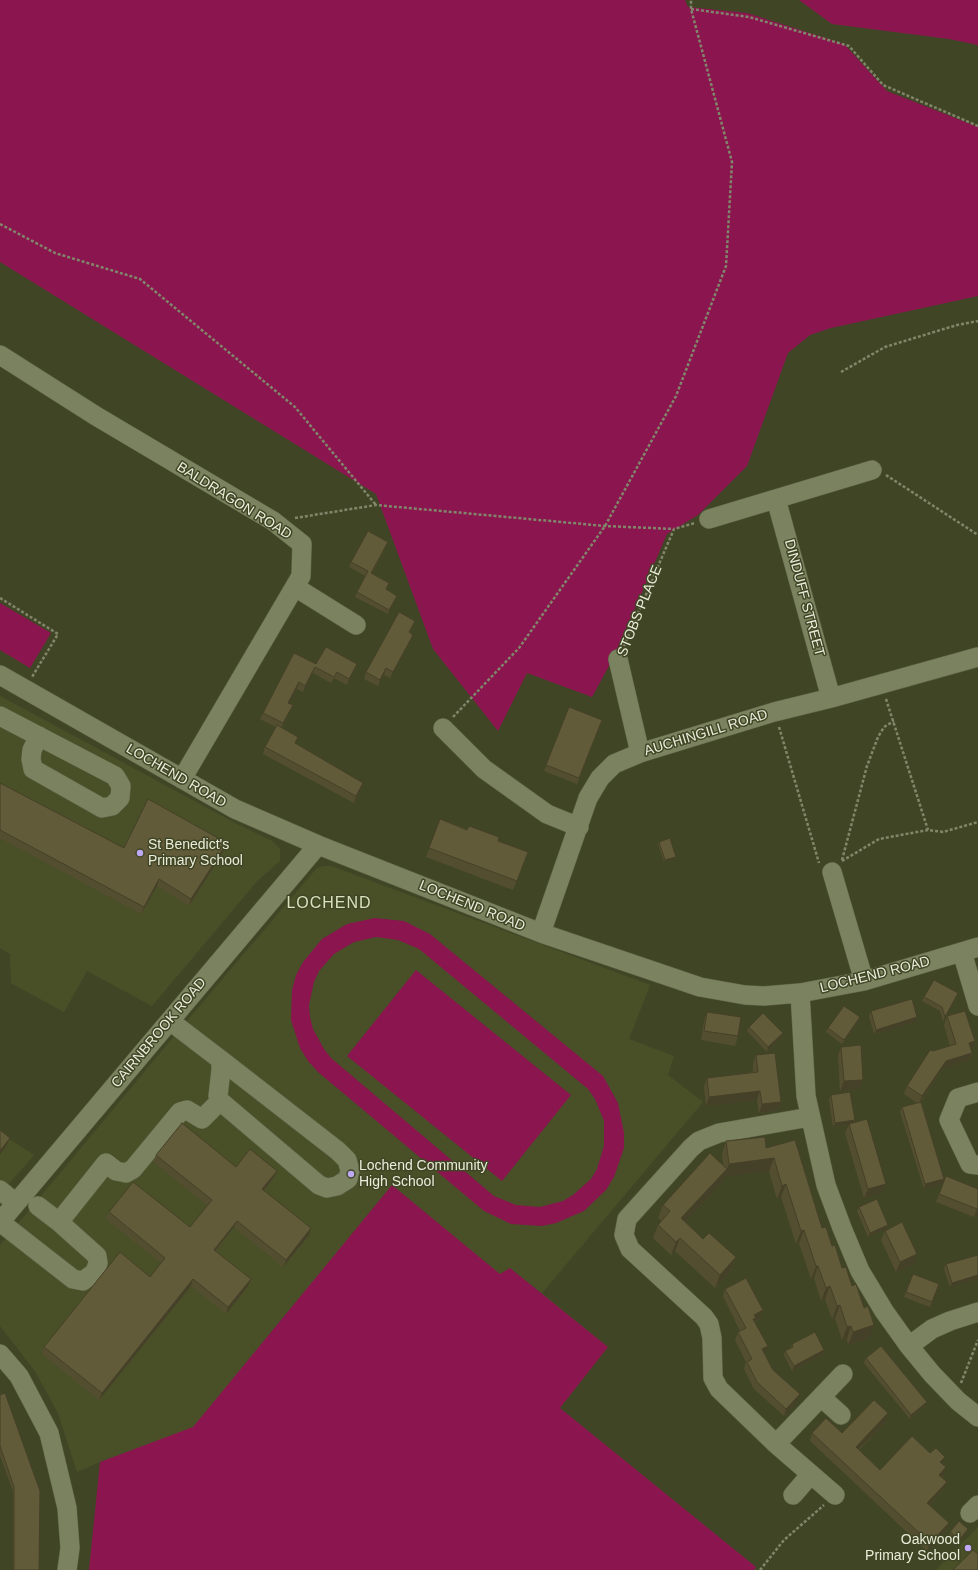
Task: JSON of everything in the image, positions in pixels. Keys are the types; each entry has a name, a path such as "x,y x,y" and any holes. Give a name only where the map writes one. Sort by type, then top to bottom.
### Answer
{"street":[{"name":"BALDRAGON ROAD","path":"0,355 96,416 273,521 302,544 301,576 182,779"},
{"path":"710,519 872,470"},
{"name":"DINDUFF STREET","path":"776,499 831,698"},
{"path":"295,586 356,625"},
{"name":"AUCHINGILL ROAD","path":"541,933 588,798 600,778 614,764 634,755 774,712 882,684 978,656"},
{"name":"STOBS PLACE","path":"618,659 634,755"},
{"name":"LOCHEND ROAD","path":"0,675 235,809 318,845 541,933 700,987 745,995 764,996 800,993 864,981 970,949"},
{"path":"0,716 39,736 115,776 121,786 120,798 112,806 102,808 33,769 31,759 32,750 39,736"},
{"path":"443,728 484,769 547,814 579,827"},
{"name":"CAIRNBROOK ROAD","path":"0,1222 318,845"},
{"path":"837,866 864,981"},
{"path":"970,949 978,1006"},
{"path":"800,993 806,1096 810,1117 826,1185 848,1242 860,1270 884,1311 909,1346 932,1374 955,1398 978,1417"},
{"path":"170,1021 221,1060 338,1151 347,1160 350,1170 348,1178 338,1186 328,1188 319,1185 220,1101 218,1096 222,1070 221,1060"},
{"path":"978,1092 958,1098 949,1120 970,1164 978,1165"},
{"path":"59,1222 106,1163 116,1171 126,1173 133,1169 180,1112 187,1110 202,1119 220,1101"},
{"path":"810,1117 719,1133 699,1141 690,1148 633,1214 625,1226 626,1243 630,1249 704,1317 709,1324 712,1338 712,1370 716,1385 776,1444 811,1474 830,1499"},
{"path":"0,1190 16,1203"},
{"path":"0,1222 74,1279 83,1281 90,1277 95,1272 98,1263 96,1256 59,1222 38,1206"},
{"path":"909,1346 932,1329 950,1320 978,1312"},
{"path":"0,1354 18,1376 48,1433 67,1508 70,1548 67,1570"},
{"path":"776,1444 843,1374"},
{"path":"821,1397 841,1415"},
{"path":"793,1495 811,1474"}],"path":[{"path":"443,728 519,648 605,526 676,396 726,266 732,162 691,9 691,0"},
{"path":"691,9 749,17 849,46 883,85 978,126"},
{"path":"0,224 55,253 140,279 295,407 376,505"},
{"path":"841,372 885,346 957,325 978,321"},
{"path":"872,470 885,475 978,535"},
{"path":"273,521 376,505 605,526 674,529 710,519"},
{"name":"STOBS PLACE","path":"618,659 674,529"},
{"path":"0,598 58,634 25,689"},
{"path":"882,684 928,830"},
{"path":"774,712 822,870 837,866 879,839 928,830 943,832 978,822"},
{"path":"837,866 866,766 878,737 884,727 894,721"},
{"path":"955,1398 978,1340"},
{"path":"760,1570 784,1540 830,1499"}],"shaded area":[{"path":"0,0 685,0 688,7 747,13 844,44 887,91 978,127 978,296 831,328 810,335 788,353 747,466 698,515 667,534 616,653 592,697 527,673 498,731 433,649 376,494 0,262"},
{"path":"799,0 978,0 978,45 949,39 832,24"},
{"path":"0,603 51,633 30,668 0,650"},
{"name":"St Benedict's Primary School","path":"0,696 233,822 272,841 280,849 280,861 258,880 152,1006 87,971 64,1012 11,983 10,954 0,948"},
{"name":"Lochend Community High School","path":"323,866 331,866 650,985 629,1039 674,1056 668,1075 703,1102 542,1293 608,1347 560,1408 756,1567 754,1570 100,1462 77,1472 58,1413 35,1371 0,1326 0,1245 316,869"},
{"path":"375,918 404,921 430,934 603,1076 618,1103 624,1133 624,1148 614,1177 606,1190 584,1211 556,1223 542,1226 511,1224 484,1211 318,1072 308,1061 300,1048 291,1020 292,990 296,975 303,962 322,939 347,924","holes":["376,937 398,940 419,949 588,1089 595,1099 604,1121 604,1146 597,1169 591,1179 573,1195 563,1201 540,1207 516,1205 494,1196 331,1058 324,1049 313,1029 309,1005 314,982 319,971 334,954 354,942"]},
{"path":"416,970 571,1095 502,1181 347,1056"},
{"path":"0,1133 34,1155 0,1194"},
{"path":"392,1185 500,1274 510,1268 608,1347 560,1408 756,1567 754,1570 89,1570 100,1462 193,1427"},
{"name":"Oakwood Primary School","path":"978,1527 978,1570 936,1570"}],"building":[{"path":"368,531 388,542 371,573 389,583 386,589 397,596 389,610 357,592 368,571 351,562"},
{"path":"399,612 415,621 409,632 413,635 393,672 386,668 380,680 366,672"},
{"path":"326,647 357,664 349,679 337,672 334,677 315,667 305,686 299,682 288,703 293,705 283,723 263,713 294,653 316,664"},
{"path":"569,707 602,720 579,778 546,765"},
{"path":"277,725 298,737 295,743 363,783 356,796 265,747"},
{"path":"0,783 124,848 148,799 227,843 191,899 159,879 144,907 0,830"},
{"path":"440,819 467,830 469,826 499,837 498,841 528,852 517,881 429,848"},
{"path":"670,838 676,857 665,860 659,842"},
{"path":"934,980 958,993 945,1017 942,1007 924,997"},
{"path":"912,999 917,1017 876,1030 871,1011"},
{"path":"844,1006 860,1017 844,1040 828,1028"},
{"path":"965,1011 975,1041 969,1043 972,1053 946,1061 922,1096 907,1086 930,1050 933,1051 956,1044 947,1016"},
{"path":"707,1012 741,1017 738,1036 704,1031"},
{"path":"763,1013 783,1033 768,1047 749,1027"},
{"path":"861,1045 863,1080 844,1081 841,1047"},
{"path":"775,1053 781,1102 762,1104 760,1091 709,1097 707,1078 758,1072 756,1055"},
{"path":"850,1092 855,1120 835,1123 831,1095"},
{"path":"921,1102 944,1179 925,1184 902,1107"},
{"path":"867,1119 886,1184 868,1189 849,1124"},
{"path":"182,1123 236,1167 250,1149 277,1171 262,1189 311,1228 286,1260 237,1221 214,1250 251,1279 228,1307 193,1279 102,1393 44,1347 120,1252 150,1277 165,1258 109,1212 133,1182 190,1227 212,1200 156,1155"},
{"path":"0,1130 10,1138 0,1151"},
{"path":"765,1137 766,1148 795,1140 822,1228 826,1227 832,1246 835,1245 842,1268 846,1267 852,1286 856,1284 864,1308 868,1306 874,1325 853,1332 851,1326 847,1327 840,1305 837,1306 830,1286 826,1288 818,1266 816,1266 804,1230 801,1231 786,1184 782,1186 774,1158 729,1164 726,1141"},
{"path":"710,1153 727,1169 681,1218 703,1239 709,1233 736,1257 720,1275 680,1238 676,1242 658,1225 670,1211 663,1205"},
{"path":"946,1176 978,1189 978,1209 939,1194"},
{"path":"877,1199 888,1225 870,1233 859,1207"},
{"path":"902,1222 917,1254 900,1262 885,1231"},
{"path":"978,1255 978,1275 952,1283 946,1264"},
{"path":"913,1274 939,1284 932,1302 906,1292"},
{"path":"746,1278 763,1310 754,1315 756,1318 753,1319 768,1346 762,1349 773,1370 800,1394 786,1409 757,1382 747,1362 752,1359 738,1332 746,1328 725,1289"},
{"path":"815,1332 824,1350 794,1366 785,1351 793,1347 792,1344"},
{"path":"881,1346 927,1402 911,1415 866,1358"},
{"path":"5,1393 40,1491 39,1570 14,1570 14,1487 0,1446 0,1395"},
{"path":"874,1400 888,1413 856,1447 880,1470 912,1436 930,1453 936,1448 945,1457 940,1462 946,1467 939,1475 947,1482 927,1503 949,1523 930,1543 812,1433 826,1418 842,1433"},
{"path":"959,1521 968,1529 959,1540 950,1532"},
{"path":"973,1550 978,1554 978,1570 953,1570"}],"place":[{"name":"St Benedict's Primary School","path":"140,853"},
{"name":"Lochend Community High School","path":"351,1174"},
{"name":"Oakwood Primary School","path":"968,1548"}],"district":[{"name":"LOCHEND","path":"329,904"}]}
